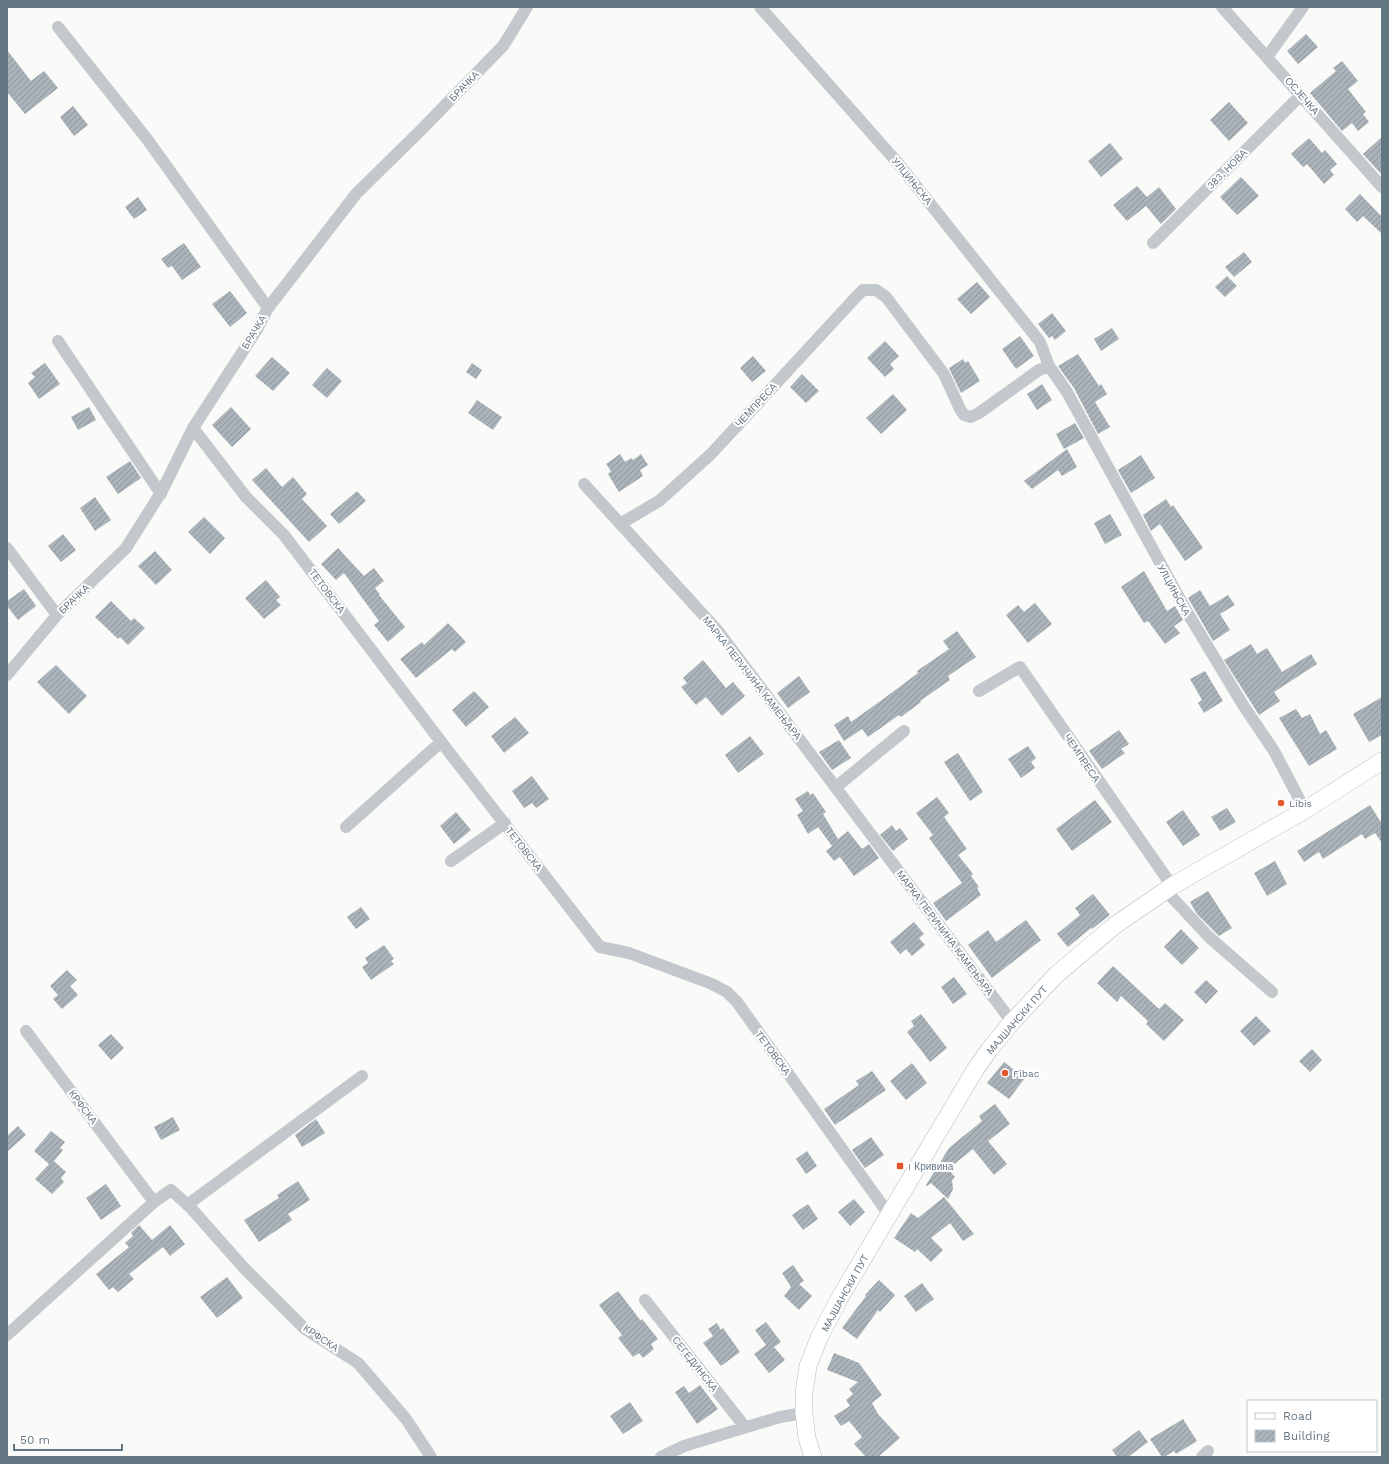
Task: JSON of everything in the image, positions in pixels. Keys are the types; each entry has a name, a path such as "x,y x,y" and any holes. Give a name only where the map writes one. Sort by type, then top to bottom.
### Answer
{"street":[{"name":"БРАЧКА","path":"7,676 57,615 126,548 161,494 193,428 256,331 268,308 356,194 503,46 527,7"},
{"name":"УЛЦИЊСКА","path":"760,7 897,162 1040,342 1049,366 1067,392 1187,612 1243,705 1274,751 1305,810"},
{"name":"ОСЈЕЧКА","path":"1222,7 1382,187"},
{"path":"1267,57 1303,7"},
{"path":"58,28 147,139 268,308"},
{"name":"383. НОВА","path":"1153,243 1301,95"},
{"name":"ЧЕМПРЕСА","path":"620,524 659,501 711,454 863,290 876,290 886,298 944,374 964,415 971,417 979,413 1039,370 1049,366"},
{"path":"58,341 161,494"},
{"name":"ТЕТОВСКА","path":"193,428 246,497 284,535 441,742 600,947 629,953 712,984 727,992 737,1002 890,1216"},
{"name":"МАРКА ПЕРИЧИНА КАМЕЊАРА","path":"584,484 718,631 1012,1022"},
{"path":"7,548 57,615"},
{"name":"ЧЕМПРЕСА","path":"979,691 1020,667 1169,888"},
{"path":"836,787 904,732"},
{"path":"346,827 441,742"},
{"name":"МАЈШАНСКИ ПУТ","path":"813,1457 807,1438 804,1413 804,1393 808,1366 819,1338 839,1299 890,1216 975,1070 989,1050 1012,1022 1056,975 1114,926 1169,888 1305,810 1382,761"},
{"path":"451,861 505,823"},
{"path":"1169,888 1209,937 1272,992"},
{"name":"КРФСКА","path":"26,1031 154,1202"},
{"path":"187,1205 362,1076"},
{"name":"КРФСКА","path":"7,1335 154,1202 171,1190 187,1205 244,1268 305,1329 358,1363 406,1419 431,1457"},
{"name":"СЕГЕДИНСКА","path":"645,1300 745,1427"},
{"path":"661,1457 684,1446 745,1427 780,1417 804,1413"}],"building":[{"path":"1306,34 1318,47 1298,64 1287,51"},
{"path":"7,50 31,81 44,71 58,88 25,114 7,92"},
{"path":"1342,61 1358,81 1348,89 1366,112 1363,114 1369,122 1358,131 1352,123 1342,131 1310,93 1336,71 1333,68"},
{"path":"1229,102 1248,123 1229,141 1210,120"},
{"path":"73,106 88,125 74,136 60,117"},
{"path":"1382,137 1382,175 1363,154"},
{"path":"1309,138 1322,153 1325,150 1337,164 1330,170 1334,175 1324,184 1307,164 1303,167 1291,154"},
{"path":"1110,143 1123,159 1101,177 1088,161"},
{"path":"1241,177 1259,196 1237,215 1220,197"},
{"path":"1137,186 1147,197 1159,187 1176,209 1161,224 1146,206 1127,221 1113,205"},
{"path":"1360,194 1382,217 1382,234 1363,216 1357,222 1345,209"},
{"path":"138,197 147,210 134,219 125,207"},
{"path":"184,243 201,267 182,280 172,266 168,268 161,259"},
{"path":"1244,252 1252,262 1234,277 1225,267"},
{"path":"1227,276 1237,286 1225,297 1215,287"},
{"path":"977,282 990,297 971,314 957,299"},
{"path":"230,291 247,313 230,327 212,304"},
{"path":"1052,313 1066,331 1055,340 1052,336 1049,338 1038,324"},
{"path":"1112,328 1119,339 1101,351 1094,339"},
{"path":"1020,336 1034,356 1016,369 1002,349"},
{"path":"885,341 899,356 890,364 894,369 885,377 867,358"},
{"path":"1078,354 1099,386 1101,384 1107,394 1095,402 1110,427 1098,434 1074,388 1058,366"},
{"path":"753,356 766,371 752,382 740,368"},
{"path":"272,357 290,373 273,391 255,376"},
{"path":"963,359 965,363 968,361 980,381 961,393 949,368"},
{"path":"45,363 60,384 39,399 28,383 35,377 31,373"},
{"path":"472,363 482,370 476,379 466,372"},
{"path":"327,368 342,381 327,398 312,385"},
{"path":"802,374 819,391 806,403 790,387"},
{"path":"1042,384 1052,400 1037,410 1027,394"},
{"path":"893,394 907,410 881,434 866,418"},
{"path":"477,400 502,417 493,430 468,413"},
{"path":"89,407 96,420 78,430 71,417"},
{"path":"231,407 251,429 232,447 212,425"},
{"path":"1075,423 1084,438 1064,449 1056,434"},
{"path":"1067,449 1077,467 1062,476 1058,470 1032,489 1024,481"},
{"path":"620,454 625,462 631,458 633,460 641,454 648,465 640,470 643,476 619,492 608,474 611,471 606,464"},
{"path":"1141,455 1155,478 1131,493 1118,470"},
{"path":"130,461 141,478 118,494 106,477"},
{"path":"266,468 282,487 293,477 307,494 302,499 327,526 309,542 252,480"},
{"path":"357,491 366,501 339,524 330,514"},
{"path":"95,497 111,520 95,531 80,508"},
{"path":"1166,499 1171,507 1173,505 1203,548 1185,561 1160,524 1151,531 1143,515"},
{"path":"1110,514 1122,535 1105,544 1094,523"},
{"path":"204,517 225,538 210,554 188,532"},
{"path":"63,534 76,550 61,562 48,546"},
{"path":"338,548 364,576 374,568 384,581 375,588 405,627 388,642 374,625 379,621 344,573 336,580 321,564"},
{"path":"155,551 172,570 156,585 138,566"},
{"path":"1144,571 1167,611 1175,606 1183,620 1174,626 1180,633 1165,644 1148,621 1144,623 1121,587"},
{"path":"266,580 280,597 276,600 281,605 264,619 245,598"},
{"path":"24,589 36,606 18,620 7,606 7,601"},
{"path":"1200,590 1210,606 1228,595 1235,605 1220,614 1230,630 1213,641 1188,598"},
{"path":"111,601 131,621 134,618 145,628 128,645 120,637 118,639 95,617"},
{"path":"1035,603 1052,624 1028,643 1006,615 1018,605 1024,612"},
{"path":"448,623 466,642 455,652 452,649 416,678 400,659 422,642 424,645"},
{"path":"957,631 976,657 948,676 950,680 920,701 921,702 901,717 899,715 868,737 862,729 844,741 834,725 848,716 851,722 918,673 917,671 949,649 943,641"},
{"path":"1251,644 1257,654 1267,648 1282,672 1311,654 1317,664 1274,692 1280,701 1259,715 1224,660"},
{"path":"703,660 726,688 733,682 745,696 722,716 706,697 696,705 681,687 687,683 683,678"},
{"path":"56,665 87,696 69,714 37,682"},
{"path":"1205,671 1223,701 1204,713 1198,703 1202,700 1190,679"},
{"path":"799,676 810,692 788,708 777,693"},
{"path":"474,691 489,707 466,727 452,710"},
{"path":"1382,697 1382,735 1369,742 1353,714"},
{"path":"1296,709 1302,718 1310,714 1320,734 1326,730 1337,749 1309,766 1279,718"},
{"path":"515,717 529,733 504,753 491,736"},
{"path":"1119,730 1129,744 1121,749 1125,753 1102,769 1089,751"},
{"path":"750,736 764,754 738,773 725,755"},
{"path":"839,740 851,758 832,770 819,752"},
{"path":"1028,746 1036,758 1031,762 1035,768 1021,778 1008,759"},
{"path":"958,753 983,792 970,801 944,762"},
{"path":"532,776 549,799 536,808 532,803 524,808 512,791"},
{"path":"808,791 810,795 813,793 826,812 823,814 838,839 848,831 862,849 869,844 879,858 854,876 840,857 834,861 826,851 832,846 818,827 808,834 797,815 803,811 795,799"},
{"path":"937,797 949,813 944,817 967,849 958,855 973,874 971,876 979,887 977,888 981,895 946,921 933,903 962,883 929,838 933,835 916,813"},
{"path":"1095,800 1112,822 1072,851 1056,829"},
{"path":"1370,805 1382,824 1382,843 1375,833 1365,839 1362,834 1323,859 1319,852 1304,862 1297,851"},
{"path":"1227,808 1236,822 1220,831 1211,817"},
{"path":"1183,810 1200,835 1183,846 1166,822"},
{"path":"456,812 471,830 454,844 440,826"},
{"path":"892,825 896,831 900,828 908,839 893,851 880,835"},
{"path":"1275,861 1287,884 1267,896 1254,873"},
{"path":"1208,891 1232,928 1219,936 1197,914 1190,902"},
{"path":"1093,894 1110,915 1068,947 1057,934 1080,915 1075,908"},
{"path":"361,907 370,919 356,929 347,917"},
{"path":"1026,920 1041,940 992,978 968,945 988,930 996,942"},
{"path":"914,922 924,934 919,938 925,945 912,956 906,949 900,954 890,942"},
{"path":"1181,929 1199,948 1182,965 1164,947"},
{"path":"384,945 394,959 391,961 394,964 371,980 362,967 368,963 365,958"},
{"path":"1113,966 1159,1009 1165,1003 1184,1020 1164,1041 1146,1024 1148,1021 1121,996 1117,1002 1097,983"},
{"path":"67,970 77,980 70,986 78,995 62,1009 53,999 58,995 50,986"},
{"path":"954,977 967,994 953,1004 941,987"},
{"path":"1206,980 1218,991 1206,1004 1194,992"},
{"path":"921,1014 947,1048 930,1062 907,1032 914,1026 911,1021"},
{"path":"1256,1016 1271,1031 1254,1046 1240,1031"},
{"path":"111,1034 124,1048 111,1060 98,1045"},
{"path":"1312,1049 1322,1060 1310,1072 1299,1061"},
{"path":"1004,1062 1025,1078 1009,1099 987,1083"},
{"path":"912,1063 927,1083 906,1100 890,1081"},
{"path":"872,1071 886,1090 835,1125 824,1109 859,1085 856,1081"},
{"path":"995,1104 1010,1124 988,1141 1007,1164 994,1175 973,1149 948,1169 955,1177 952,1180 953,1189 948,1199 931,1183 927,1186 926,1185 949,1148 982,1121 979,1116"},
{"path":"173,1117 180,1130 161,1140 154,1127"},
{"path":"316,1119 325,1133 302,1147 295,1135"},
{"path":"18,1126 26,1135 7,1152 7,1136"},
{"path":"51,1131 65,1142 60,1148 63,1150 54,1161 66,1172 61,1178 64,1182 52,1194 35,1179 49,1164 34,1151"},
{"path":"871,1137 884,1155 865,1168 852,1150"},
{"path":"807,1151 817,1166 806,1174 796,1159"},
{"path":"298,1181 310,1200 288,1214 292,1220 259,1242 244,1220 279,1198 277,1195"},
{"path":"106,1184 121,1206 101,1220 86,1198"},
{"path":"944,1197 974,1234 963,1241 950,1223 931,1238 943,1250 931,1262 917,1249 915,1252 894,1238 911,1213 918,1218"},
{"path":"854,1199 865,1212 850,1226 838,1212"},
{"path":"808,1204 818,1219 803,1230 792,1215"},
{"path":"139,1225 152,1240 170,1225 185,1244 170,1256 163,1247 129,1274 134,1279 118,1292 113,1287 109,1290 96,1274 129,1247 125,1243 133,1236 131,1233"},
{"path":"793,1265 804,1281 799,1284 812,1296 799,1310 784,1296 791,1287 782,1273"},
{"path":"227,1277 243,1298 217,1318 200,1297"},
{"path":"879,1280 895,1295 880,1312 878,1310 857,1339 842,1328 866,1296 865,1295"},
{"path":"922,1283 934,1299 916,1312 904,1296"},
{"path":"618,1291 641,1321 642,1319 658,1339 651,1344 654,1349 643,1358 639,1353 633,1357 618,1338 622,1335 599,1305"},
{"path":"766,1322 781,1342 774,1347 785,1360 769,1373 754,1354 766,1345 755,1330"},
{"path":"717,1323 721,1330 723,1328 740,1352 721,1366 703,1343 713,1336 708,1329"},
{"path":"834,1353 859,1363 882,1395 872,1403 878,1414 900,1438 878,1457 866,1457 854,1444 862,1437 849,1421 841,1426 834,1416 850,1406 846,1400 853,1394 849,1389 858,1382 827,1370"},
{"path":"700,1385 718,1409 697,1424 675,1392 684,1386 689,1393"},
{"path":"630,1402 643,1421 623,1434 610,1416"},
{"path":"1183,1419 1197,1441 1176,1454 1174,1451 1162,1457 1150,1439"},
{"path":"1139,1430 1148,1442 1128,1457 1117,1457 1112,1450"}],"place":[{"name":"Libis","path":"1281,803"},
{"name":"Fibac","path":"1005,1073"},
{"name":"I Кривина","path":"900,1166"}]}
